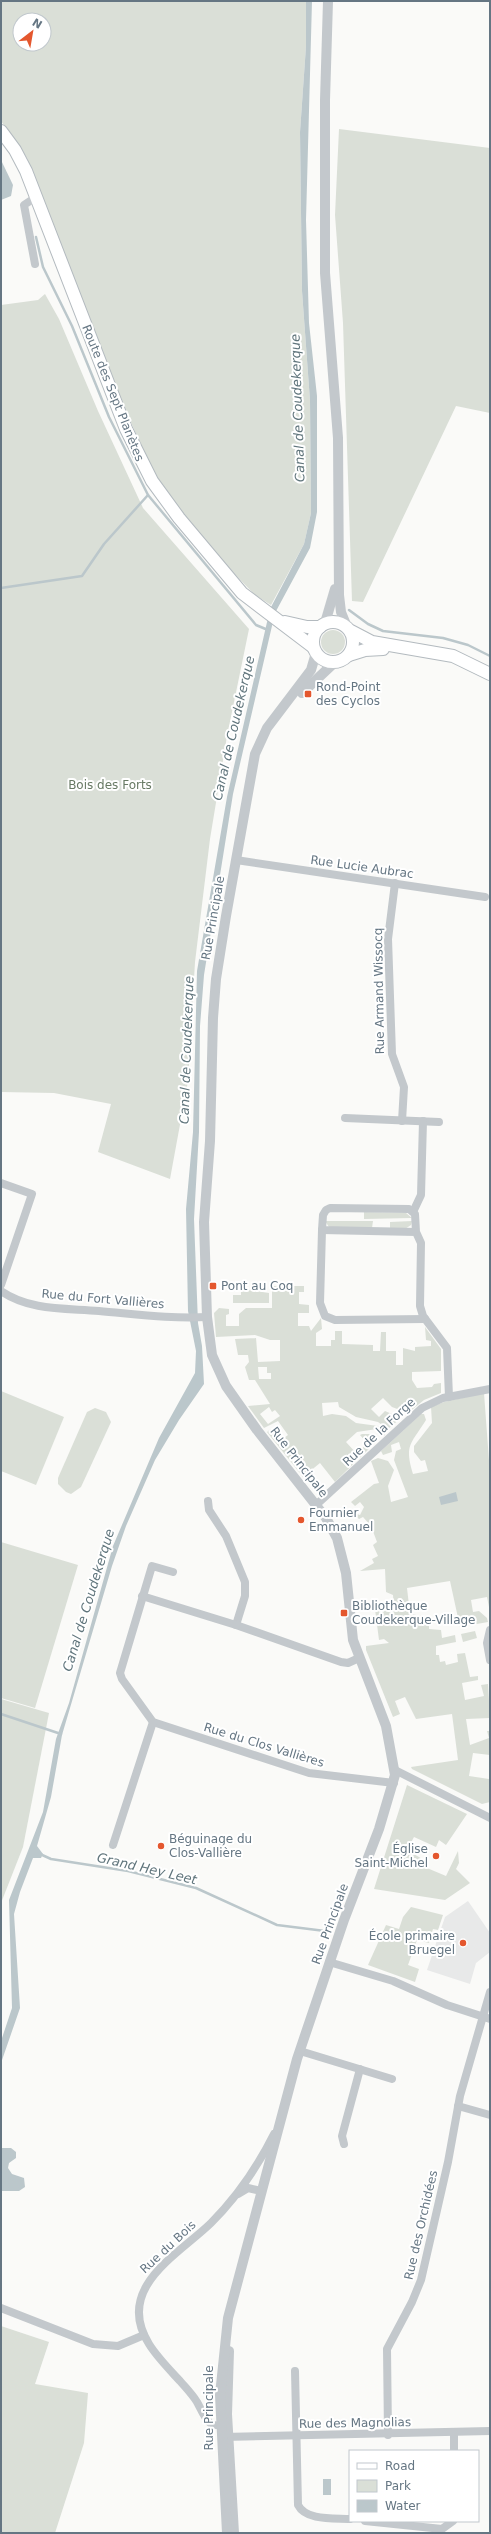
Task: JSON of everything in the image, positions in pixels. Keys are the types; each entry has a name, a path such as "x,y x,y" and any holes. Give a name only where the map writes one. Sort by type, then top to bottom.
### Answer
{"main road":[{"name":"Route des Sept Planètes","path":"1,131 19,157 126,429 143,464 161,495 236,587 315,650"},
{"name":"Route des Sept Planètes","path":"278,620 308,627 322,625"},
{"path":"410,649 365,650 350,655 343,660 334,662 324,660 315,650 313,637 322,625 336,622 368,640 453,656 490,674"},
{"path":"349,629 354,642 350,655"}],"street":[{"path":"328,1 324,122 325,273 338,438 338,565 340,607 349,629"},
{"path":"35,264 24,205 36,197"},
{"path":"322,625 334,597 338,565"},
{"name":"Rue Principale","path":"234,2533 224,2425 229,2352 236,2284 300,2051 329,1962 394,1783 395,1770 386,1726 353,1640 346,1573 342,1555 331,1527 316,1505 251,1422 222,1381 212,1355 204,1317 204,1222 210,1130 213,1014 217,969 254,759 262,738 309,673 315,662 315,650"},
{"name":"Rue Principale","path":"251,779 262,751 278,724 309,684 334,662"},
{"name":"Rue Lucie Aubrac","path":"236,860 485,897"},
{"name":"Rue Armand Wissocq","path":"395,884 388,939 392,1054 404,1090 402,1121"},
{"path":"345,1118 439,1122"},
{"path":"423,1122 421,1195 413,1212 416,1232 421,1243 420,1306 426,1319 447,1348 449,1397"},
{"path":"1,1183 32,1194 1,1285"},
{"path":"413,1212 409,1210 328,1208 323,1215 320,1302 326,1316 335,1320 426,1319"},
{"path":"322,1230 416,1232"},
{"name":"Rue du Fort Vallières","path":"1,1291 36,1306 186,1318 204,1317"},
{"name":"Rue de la Forge","path":"316,1505 341,1484 417,1411 432,1402 490,1389"},
{"path":"208,1500 209,1510 226,1536 245,1582 245,1596 236,1625"},
{"path":"113,1845 153,1722 121,1676 128,1645 152,1566 173,1572"},
{"path":"142,1596 236,1625 341,1662 348,1663 359,1658"},
{"path":"490,1630 487,1643 490,1660"},
{"name":"Rue du Clos Vallières","path":"153,1722 309,1773 394,1783"},
{"path":"395,1770 490,1818"},
{"path":"329,1962 393,1982 447,2006 486,2018"},
{"name":"Rue des Orchidées","path":"388,2435 387,2349 412,2302 421,2280 448,2162 458,2106 486,2018 490,1992"},
{"path":"300,2051 392,2078"},
{"path":"344,2144 342,2136 360,2069"},
{"path":"458,2106 490,2115"},
{"name":"Rue du Bois","path":"224,2425 209,2422 194,2398 155,2352 144,2335 140,2305 142,2292 148,2281 209,2224 232,2200 265,2152 280,2122"},
{"path":"245,2182 253,2179 264,2180"},
{"name":"Rue du Bois","path":"232,2200 246,2189 261,2191"},
{"path":"1,2308 93,2344 118,2346 144,2335"},
{"path":"295,2371 296,2499 300,2508 312,2515 349,2519"},
{"name":"Rue des Magnolias","path":"225,2437 388,2435 490,2431"},
{"path":"454,2433 454,2450"},
{"name":"Rue Principale","path":"225,2437 227,2533"},
{"path":"375,2522 442,2529 452,2522"}],"shaded area":[{"name":"École primaire Bruegel","path":"468,1901 490,1933 490,1952 476,1963 470,1984 427,1970 445,1917"}],"green space":[{"path":"1,1 306,1 306,46 300,132 302,291 310,401 311,513 304,544 271,605 255,595 223,562 169,496 152,469 124,407 27,158 1,121"},
{"path":"339,129 490,148 490,413 456,406 363,602 352,601 343,323 335,215"},
{"name":"Bois des Forts","path":"45,294 59,319 98,411 143,508 249,629 227,736 210,839 195,962 188,1081 170,1179 98,1152 111,1104 54,1093 1,1092 1,305 38,300"},
{"path":"333,630 342,633 345,642 342,651 333,654 324,651 321,642 324,633"},
{"path":"364,1212 406,1213 412,1218 364,1219"},
{"path":"325,1221 373,1221 372,1228 329,1227"},
{"path":"412,1221 411,1225 405,1229 390,1228 390,1222"},
{"path":"272,1286 304,1286 304,1292 299,1292 299,1304 309,1305 309,1313 298,1313 298,1326 309,1326 311,1331 321,1318 322,1329 316,1333 316,1346 331,1346 331,1340 335,1340 335,1331 342,1331 342,1344 373,1345 373,1351 380,1351 381,1332 386,1332 386,1351 396,1351 396,1365 403,1365 403,1348 415,1351 415,1347 431,1346 431,1341 426,1340 425,1327 441,1349 441,1371 412,1372 412,1380 417,1388 432,1387 434,1384 441,1383 441,1393 424,1400 408,1413 392,1407 383,1398 371,1409 379,1417 385,1411 401,1418 388,1429 378,1422 356,1417 339,1407 338,1402 322,1403 323,1416 332,1414 346,1416 356,1423 378,1426 385,1434 384,1436 377,1429 357,1432 346,1442 357,1454 367,1443 360,1435 371,1434 377,1441 335,1482 320,1463 303,1477 267,1432 271,1429 280,1441 288,1435 278,1421 264,1428 248,1406 270,1404 255,1380 249,1380 245,1367 249,1362 248,1355 238,1355 235,1339 256,1338 258,1362 280,1361 280,1340 270,1340 255,1335 216,1337 214,1313 219,1308 229,1309 229,1314 226,1315 226,1326 239,1326 239,1314 246,1308 272,1308","holes":["258,1367 267,1367 267,1373 271,1373 271,1379 259,1379","269,1407 272,1412 275,1410 280,1416 268,1424 260,1414"]},
{"path":"241,1289 269,1293 269,1303 233,1303 233,1295 241,1295"},
{"path":"1,1391 64,1417 36,1485 1,1471"},
{"path":"484,1393 490,1474 490,1612 487,1597 471,1600 473,1612 479,1611 487,1618 488,1622 460,1627 450,1581 407,1588 410,1614 429,1617 429,1629 441,1630 442,1638 455,1635 456,1642 436,1646 436,1655 439,1655 440,1662 445,1661 446,1665 458,1662 457,1654 465,1653 470,1677 478,1676 478,1680 462,1683 465,1700 484,1696 481,1685 488,1684 490,1718 466,1719 470,1745 489,1738 487,1731 490,1731 490,1755 473,1753 469,1776 489,1779 490,1771 490,1802 482,1804 412,1769 411,1767 458,1760 452,1714 416,1719 405,1697 395,1701 400,1714 393,1717 366,1650 366,1646 389,1643 384,1639 379,1640 375,1609 394,1610 393,1595 386,1592 385,1569 360,1571 374,1563 372,1559 378,1556 373,1545 377,1542 371,1526 363,1517 359,1519 353,1513 360,1515 364,1507 360,1502 355,1506 351,1502 374,1484 379,1483 371,1461 378,1458 388,1461 394,1470 388,1486 391,1502 408,1497 394,1460 396,1451 401,1449 399,1442 391,1445 392,1452 383,1455 381,1451 421,1414 424,1414 426,1420 410,1445 409,1457 413,1474 428,1471 425,1460 421,1461 414,1452 414,1446 432,1423 431,1407 444,1402"},
{"path":"95,1408 106,1412 111,1422 81,1487 71,1494 66,1492 58,1484 58,1478 87,1412"},
{"path":"1,1542 78,1565 35,1708 1,1698"},
{"path":"475,1631 477,1638 463,1642 461,1634"},
{"path":"1,1699 49,1713 23,1847 1,1903"},
{"path":"407,1785 467,1814 446,1845 439,1840 436,1847 414,1837 407,1850 429,1863 427,1868 446,1876 458,1851 459,1863 456,1869 470,1883 445,1900 374,1889"},
{"path":"411,1907 443,1915 438,1930 433,1929 429,1943 417,1940 408,1965 419,1969 415,1982 368,1965 386,1925 399,1929 403,1917"},
{"path":"1,2326 49,2342 35,2384 88,2393 84,2443 55,2533 1,2533"}],"water":[{"path":"306,1 312,1 306,220 309,323 317,396 317,512 310,548 275,613 233,794 204,975 200,1026 199,1132 194,1219 198,1323 202,1346 204,1384 179,1420 155,1460 126,1526 112,1566 62,1735 51,1797 37,1846 43,1854 41,1858 33,1858 20,1892 14,1914 20,2008 1,2063 1,2041 12,2008 9,1900 43,1812 56,1739 69,1703 113,1546 159,1438 195,1373 196,1351 188,1311 186,1209 193,1132 197,971 227,797 270,609 304,544 311,513 310,401 302,291 300,132 306,46"},
{"path":"1,160 13,185 11,196 1,200"},
{"path":"456,1492 458,1501 441,1505 439,1497"},
{"path":"1,2148 11,2148 16,2152 16,2158 9,2163 8,2168 12,2174 24,2178 25,2187 19,2191 1,2191"},
{"path":"323,2479 331,2479 331,2495 323,2495"}],"waterway":[{"path":"36,237 43,267 72,326 109,417 148,495 256,625 268,630"},
{"path":"1,588 82,576 104,544 148,495"},
{"path":"349,610 368,624 383,631 443,638 468,645 490,656"},
{"path":"1,1714 61,1734"},
{"name":"Grand Hey Leet","path":"40,1854 51,1859 128,1871 196,1888 277,1925 325,1931"}],"place":[{"name":"Rond-Point des Cyclos","path":"308,694"},
{"name":"Pont au Coq","path":"213,1286"},
{"name":"Fournier Emmanuel","path":"301,1520"},
{"name":"Bibliothèque Coudekerque-Village","path":"344,1613"},
{"name":"Béguinage du Clos-Vallière","path":"161,1846"},
{"name":"Église Saint-Michel","path":"436,1856"},
{"name":"École primaire Bruegel","path":"463,1943"}],"water label":[{"name":"Canal de Coudekerque","path":"297,408"},
{"name":"Canal de Coudekerque","path":"233,728"},
{"name":"Canal de Coudekerque","path":"186,1050"},
{"name":"Canal de Coudekerque","path":"88,1600"}]}
